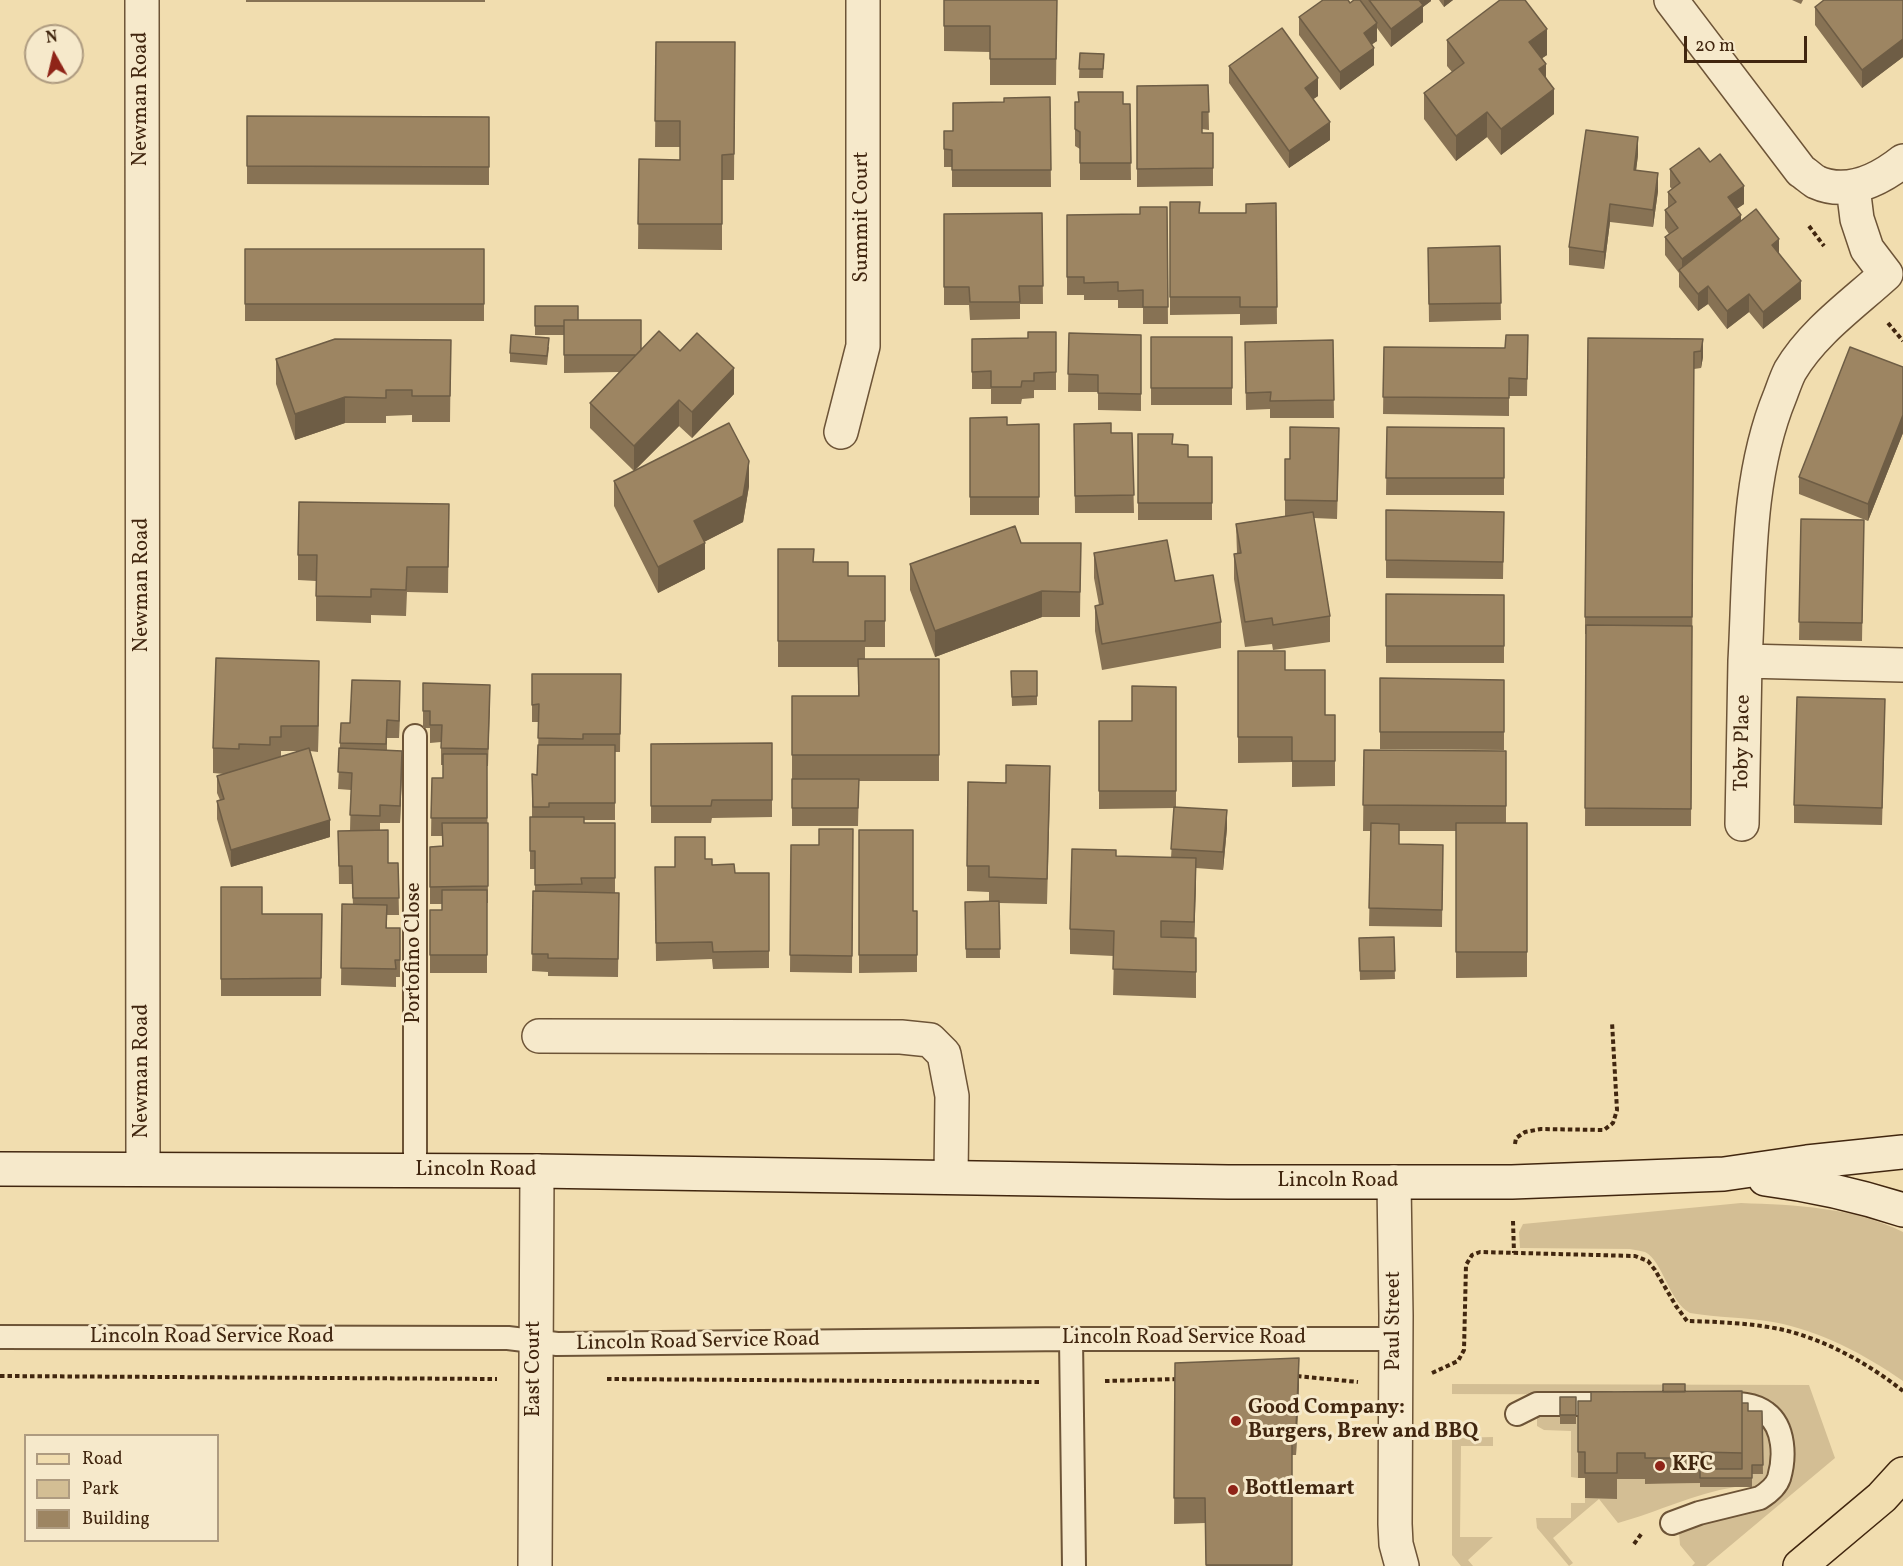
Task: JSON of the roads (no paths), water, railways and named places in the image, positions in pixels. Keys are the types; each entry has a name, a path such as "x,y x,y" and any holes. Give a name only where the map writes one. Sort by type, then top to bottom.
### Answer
{"main road":[{"path":"1800,1566 1896,1486"}],"street":[{"name":"Newman Road","path":"142,0 143,1169"},
{"name":"Summit Court","path":"841,432 863,346 863,0"},
{"path":"1671,0 1801,171 1816,182 1832,186 1853,187 1876,179 1903,161"},
{"name":"Toby Place","path":"1742,824 1752,524 1759,468 1771,417 1790,371 1814,339 1886,274 1867,249 1857,219 1853,187"},
{"path":"1746,661 1903,664"},
{"path":"539,1036 901,1037 930,1040 944,1054 952,1096 951,1176"},
{"name":"Lincoln Road","path":"0,1169 537,1171 1217,1182 1512,1182 1724,1174 1807,1161 1903,1152"},
{"name":"East Court","path":"535,1566 537,1171"},
{"name":"Lincoln Road","path":"1724,1174 1807,1184 1903,1210"},
{"name":"Paul Street","path":"1394,1182 1395,1524 1396,1544 1402,1566"}],"lane":[{"name":"Portofino Close","path":"415,736 415,1171"},
{"name":"Lincoln Road Service Road","path":"0,1337 508,1338 557,1344 1071,1339 1396,1339"},
{"path":"1071,1339 1074,1566"},
{"path":"1517,1414 1537,1404 1629,1404"},
{"path":"1672,1523 1699,1513 1760,1498 1768,1493 1778,1479 1782,1444 1775,1423 1767,1413 1744,1404 1698,1404"}],"place":[{"name":"Good Company: Burgers, Brew and BBQ","path":"1236,1421"},
{"name":"KFC","path":"1660,1466"},
{"name":"Bottlemart","path":"1233,1490"}]}
